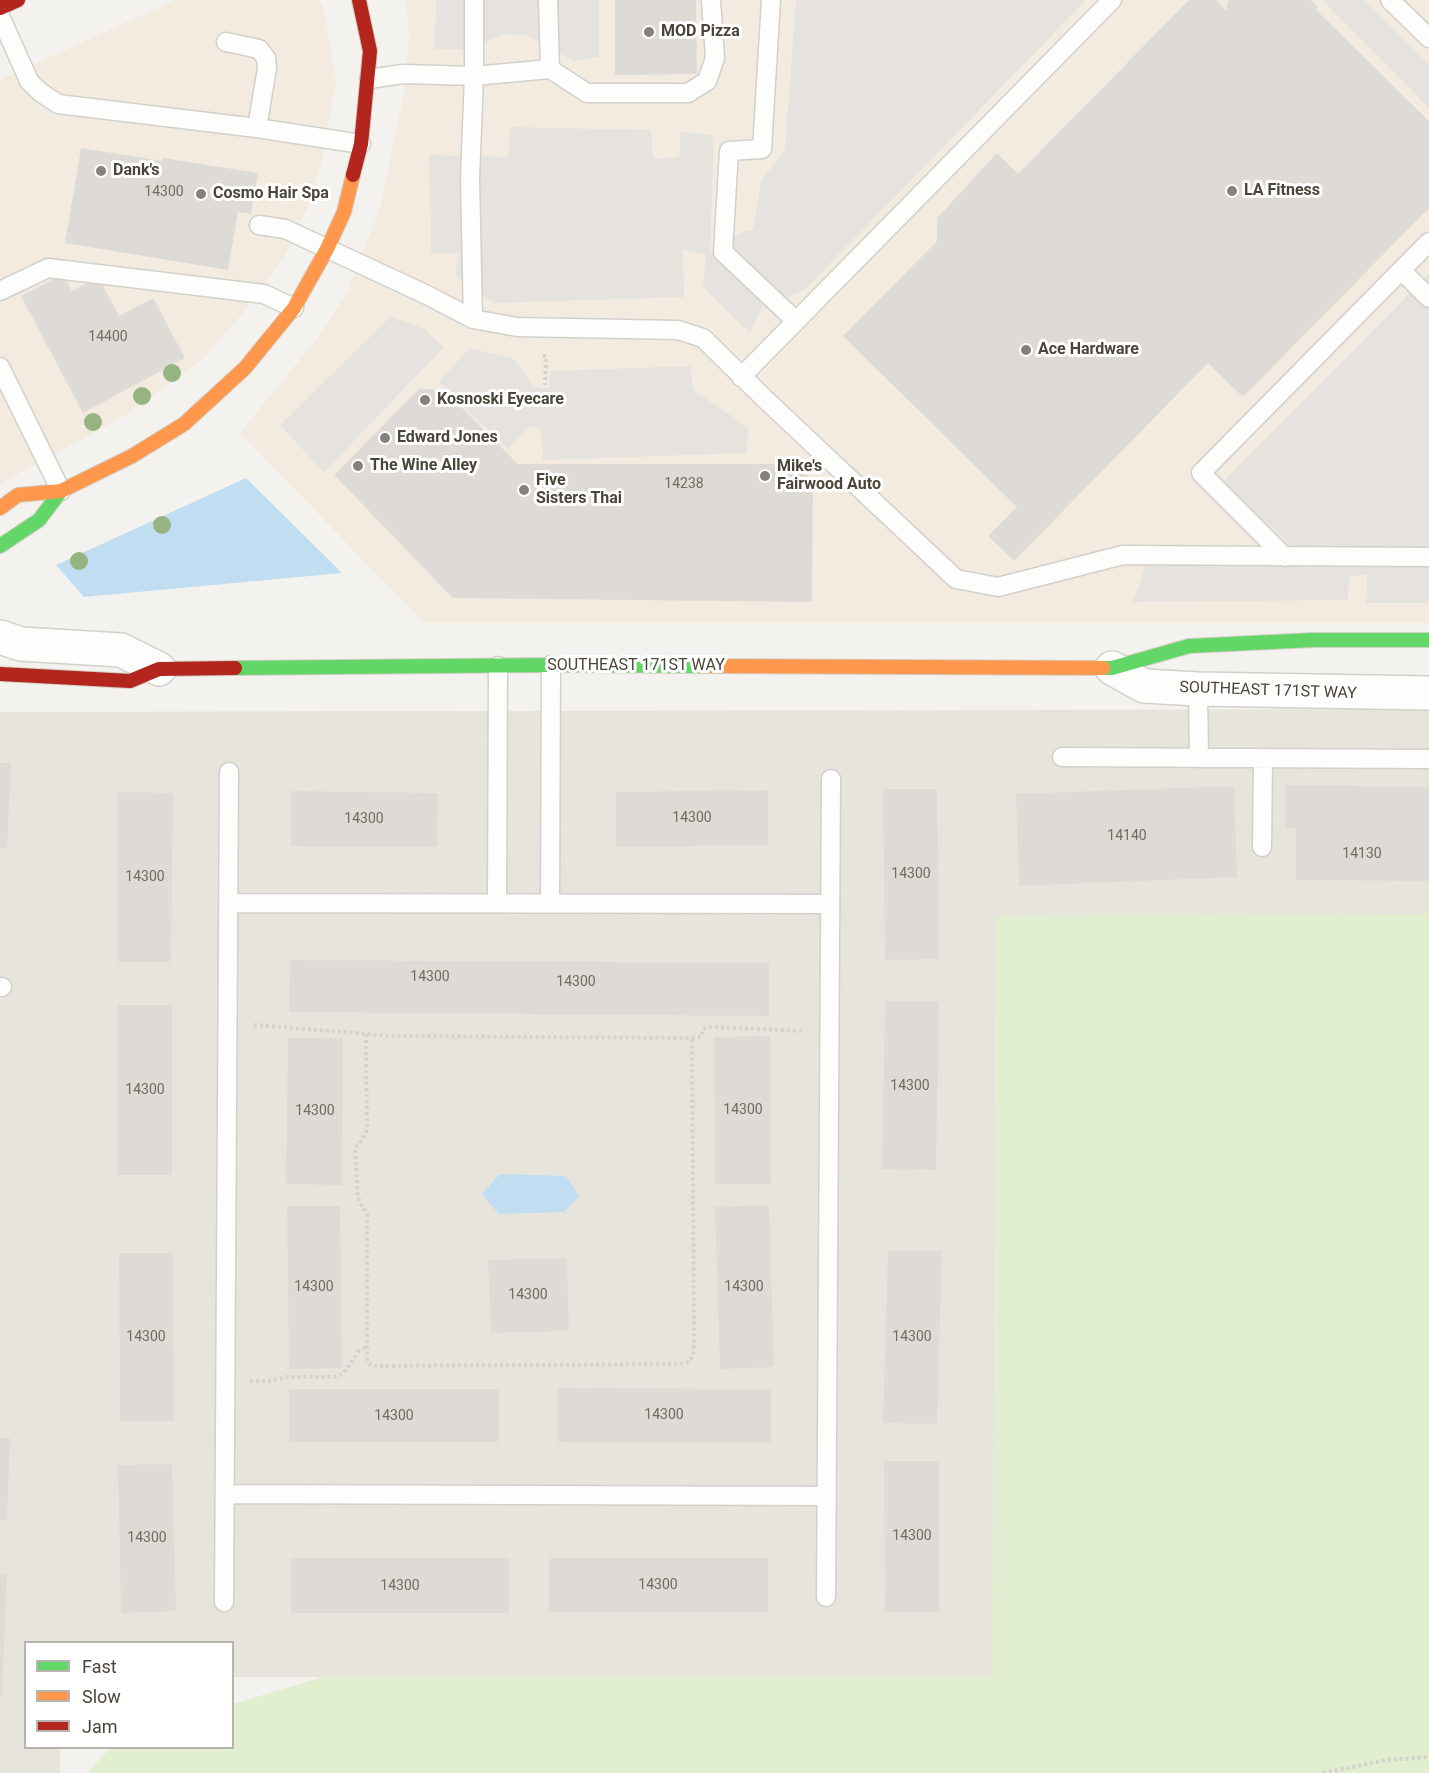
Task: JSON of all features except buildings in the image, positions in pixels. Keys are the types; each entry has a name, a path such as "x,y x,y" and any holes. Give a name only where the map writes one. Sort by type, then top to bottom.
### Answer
{"street":[{"path":"0,8 18,0"},
{"path":"0,508 18,495 61,491 132,456 184,424 245,368 294,308 327,249 344,212 361,144 370,51 358,0"},
{"path":"0,546 39,520 61,491"},
{"name":"SOUTHEAST 171ST WAY","path":"0,637 21,644 121,650 159,669"},
{"name":"SOUTHEAST 171ST WAY","path":"0,674 129,681 159,669 551,665 1112,668 1189,646 1313,640 1429,640"},
{"name":"SOUTHEAST 171ST WAY","path":"1112,668 1144,686 1429,693"}],"lane":[{"path":"473,319 470,178 474,0"},
{"path":"548,0 550,69"},
{"path":"369,79 403,74 474,76 550,69 587,93 688,93 707,81 715,58 711,0"},
{"path":"771,0 762,149 729,152 723,252 796,321"},
{"path":"741,377 1112,0"},
{"path":"1390,0 1429,38"},
{"path":"0,16 29,81 58,104 256,128 361,144"},
{"path":"225,42 259,49 266,58 267,68 256,128"},
{"path":"259,225 285,229 428,295 473,319 517,327 678,330 703,338 741,377 956,579 998,587 1123,555 1429,557"},
{"path":"1285,557 1201,473 1429,242"},
{"path":"0,291 48,268 264,294 294,308"},
{"path":"1401,270 1429,298"},
{"path":"0,367 7,400 61,491"},
{"path":"550,903 551,665"},
{"path":"497,903 498,666"},
{"path":"1198,689 1198,758"},
{"path":"1062,757 1429,759"},
{"path":"1262,846 1263,758"},
{"path":"224,1602 229,771"},
{"path":"826,1596 831,779"},
{"path":"229,903 830,904"},
{"path":"225,1494 826,1496"}],"path":[{"path":"536,356 546,356 545,385"},
{"path":"228,1024 393,1036 692,1038 700,1037 703,1029 710,1027 829,1031"},
{"path":"366,1034 367,1130 355,1148 358,1198 367,1215 367,1361 377,1366 680,1364 689,1362 693,1356 694,1344 692,1038"},
{"path":"225,1380 269,1381 288,1377 336,1377 344,1373 358,1352 367,1347"},
{"path":"1323,1773 1387,1760 1429,1757"}],"shaded area":[{"path":"175,0 319,0 324,9 336,81 321,166 307,209 283,258 242,314 202,360 126,415 0,484 0,80"},
{"path":"405,0 1429,0 1429,623 424,623 240,433 319,336 347,292 380,208 404,93 409,33"},
{"path":"436,0 599,0 599,57 573,61 527,35 504,34 466,50 435,49"},
{"path":"796,0 1086,0 804,290 762,307 750,333 703,287 706,255 683,249 684,297 494,303 455,275 459,254 431,253 429,155 508,157 510,127 651,130 653,159 679,157 681,132 714,135 710,252 745,231 753,230 761,181 785,149"},
{"path":"1322,0 1365,0 1429,64 1429,108"},
{"path":"1429,274 1429,603 1366,603 1367,575 1349,576 1348,600 1133,602 1153,545 1292,547 1224,481"},
{"path":"391,316 424,329 444,347 324,472 280,425"},
{"path":"469,348 514,359 535,387 549,388 550,371 691,366 693,390 748,427 747,453 543,460 541,429 530,426 508,449 439,382"},
{"path":"1429,709 1429,914 996,916 993,1678 234,1677 234,1641 24,1641 24,1749 60,1749 60,1773 0,1773 0,712"}],"green space":[{"path":"1429,914 1429,1773 87,1773 109,1749 234,1749 234,1704 323,1677 993,1677 996,916"}],"water":[{"path":"246,478 342,573 84,597 56,565"},
{"path":"500,1174 566,1176 579,1196 564,1212 499,1214 482,1194"}],"traffic: fast":[{"path":"0,546 39,520 61,491"},
{"path":"1103,668 1112,668 1189,646 1313,640 1429,640"},
{"path":"235,668 703,666"}],"traffic: slow":[{"path":"0,508 18,495 61,491 132,456 184,424 245,368 294,308 327,249 344,212 353,175"},
{"path":"703,666 1103,668"}],"traffic: jam":[{"path":"0,8 18,0"},
{"path":"353,175 361,144 370,51 359,0"},
{"path":"0,674 130,681 159,669 235,668"}],"place":[{"name":"MOD Pizza","path":"649,32"},
{"name":"Dank's","path":"101,171"},
{"name":"LA Fitness","path":"1232,191"},
{"name":"Cosmo Hair Spa","path":"201,194"},
{"name":"Ace Hardware","path":"1026,350"},
{"name":"Kosnoski Eyecare","path":"425,400"},
{"name":"Edward Jones","path":"385,438"},
{"name":"The Wine Alley","path":"358,466"},
{"name":"Mike's Fairwood Auto","path":"765,476"},
{"name":"Five Sisters Thai","path":"524,490"}]}
